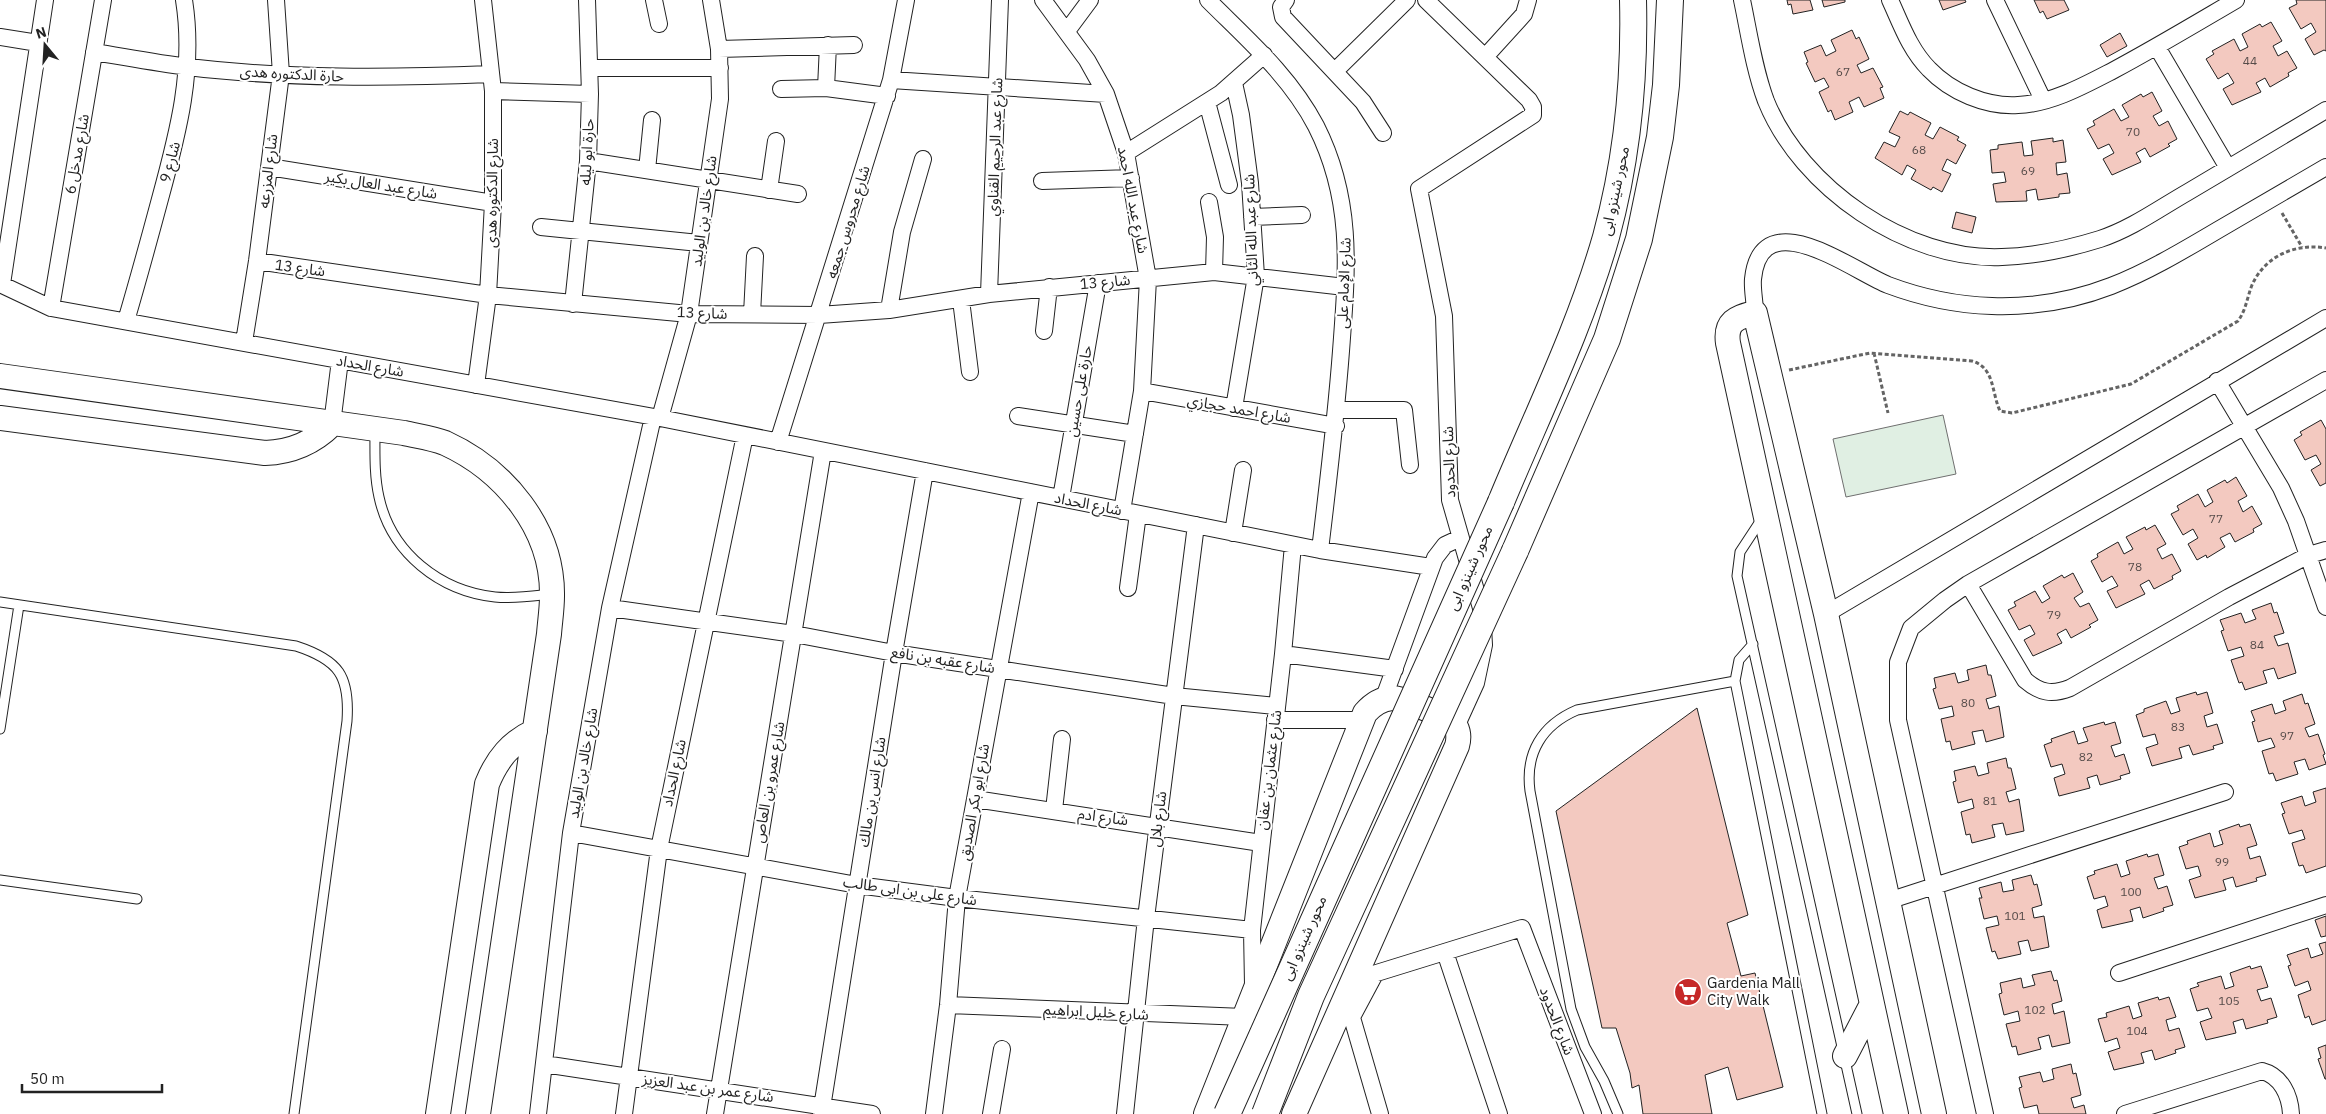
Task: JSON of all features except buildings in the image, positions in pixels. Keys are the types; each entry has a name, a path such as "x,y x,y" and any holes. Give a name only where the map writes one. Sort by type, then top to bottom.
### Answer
{"main road":[{"name":"محور شينزو ابى","path":"1226,1114 1501,502 1586,300 1606,237 1620,173 1630,108 1634,42 1633,0"},
{"name":"محور شينزو ابى","path":"1265,1114 1311,996 1514,551 1607,339 1639,239 1660,137 1666,85 1670,0"}],"street":[{"path":"1,284 45,0"},
{"name":"شارع مدخل 6","path":"51,308 103,0"},
{"name":"شارع 9","path":"126,321 179,130 188,67 188,28 184,0"},
{"name":"شارع المزرعه","path":"244,342 257,262 281,74 276,0"},
{"name":"شارع الدكتوره هدى","path":"476,385 488,296 493,203 493,91 483,0"},
{"name":"حارة ابو ليله","path":"573,304 588,161 590,68 587,0"},
{"path":"654,0 659,24"},
{"name":"شارع خالد بن الوليد","path":"538,1114 571,833 610,608 657,418 689,314 720,100 720,68 711,0"},
{"name":"شارع محروس جمعه","path":"778,442 889,88 906,0"},
{"name":"شارع عبد الرحيم القناوي","path":"989,294 1000,0"},
{"name":"شارع عبد الله احمد","path":"1043,0 1087,60 1106,94 1126,153 1148,279 1142,391 1122,511"},
{"path":"1067,31 1090,0"},
{"name":"شارع الإمام على","path":"1208,0 1264,55 1294,90 1316,126 1332,164 1342,204 1346,237 1345,287 1336,418 1320,550"},
{"path":"1335,71 1407,0"},
{"path":"1426,0 1485,58 1524,14 1528,0"},
{"path":"1742,0 1752,50 1766,101 1790,145 1821,182 1862,214 1906,237 1952,252 2001,257 2053,252 2101,238 2146,216 2326,110"},
{"path":"1890,0 1913,50 1929,70 1948,85 1970,97 1994,104 2019,106 2079,88 2157,47 2236,0"},
{"path":"1995,0 2043,100"},
{"path":"1285,1 1280,12 1283,17 1364,102 1383,133"},
{"path":"0,37 38,44"},
{"path":"718,49 854,45"},
{"path":"826,88 828,46"},
{"path":"2157,47 2228,168"},
{"name":"حارة الدكتوره هدى","path":"94,52 188,67 281,74 401,77 491,74"},
{"path":"1126,153 1234,83 1264,55"},
{"name":"شارع الحدود","path":"1456,727 1476,683 1484,646 1480,608 1448,488 1444,316 1419,189 1533,114 1533,107 1529,100 1485,58"},
{"path":"590,68 720,68"},
{"name":"شارع عبد الله الثاني","path":"1234,83 1246,149 1256,276 1234,408"},
{"path":"781,89 997,87 1106,94"},
{"path":"493,91 590,94"},
{"path":"1207,102 1229,185"},
{"path":"648,170 652,120"},
{"path":"768,190 776,140"},
{"path":"889,310 902,232 923,159"},
{"path":"588,161 798,194"},
{"name":"شارع عبد العال بكير","path":"269,167 493,203"},
{"path":"1934,1114 1826,614 1771,374 1755,313 1753,279 1757,260 1769,246 1790,241 1810,245 1888,285 1941,300 1991,306 2042,304 2092,294 2139,276 2326,167"},
{"path":"1042,181 1131,178"},
{"path":"1209,202 1215,237 1214,272"},
{"path":"1252,217 1302,215"},
{"path":"541,227 699,244"},
{"path":"752,314 755,256"},
{"name":"شارع 13","path":"257,262 488,296 689,314 819,315 889,310 961,300 989,294 1214,272 1345,287"},
{"name":"حارة على حسين","path":"1061,498 1098,283"},
{"name":"شارع الحداد","path":"1,284 51,308 657,418 1293,545 1431,567"},
{"path":"1044,331 1049,287"},
{"path":"961,300 970,372"},
{"path":"1755,313 1735,318 1730,323 1727,336 1896,1114"},
{"path":"1826,614 2326,318"},
{"path":"0,418 265,454 290,451 313,440 332,424 340,360"},
{"path":"0,376 404,433 443,442 478,461 508,487 531,519 546,555 552,594 550,634 478,1114"},
{"path":"1985,1114 1898,720 1898,662 1911,628 1968,584 2326,380"},
{"path":"2217,382 2281,488 2309,555 2326,607"},
{"name":"شارع احمد حجازي","path":"1142,391 1234,408 1336,418 1404,410 1410,465"},
{"path":"1018,416 1135,434"},
{"name":"شارع الحداد","path":"624,1114 659,849 745,435"},
{"name":"شارع عمرو بن العاص","path":"715,1114 823,451"},
{"path":"1233,533 1243,470"},
{"name":"شارع انس بن مالك","path":"822,1109 894,653 925,471"},
{"name":"شارع ابو بكر الصديق","path":"934,1114 948,1005 957,898 1031,492"},
{"path":"1128,588 1138,514"},
{"name":"شارع بلال","path":"1125,1114 1157,826 1196,525"},
{"path":"1383,700 1431,567 1439,551 1452,541 1460,538"},
{"name":"شارع عثمان بن عفان","path":"1248,1007 1252,930 1283,654 1293,545"},
{"path":"1968,584 2025,680 2034,688 2046,692 2058,692 2070,688 2229,597 2309,555 2326,550"},
{"name":"شارع عقبه بن نافع","path":"610,608 794,634 894,653 1275,713 1362,720"},
{"path":"1283,654 1395,668"},
{"path":"1206,1114 1362,720 1370,707 1383,700 1400,699 1447,719 1456,727 1458,733 1457,746 1357,992 1294,1114"},
{"path":"438,1114 488,784 497,762 505,752 524,736 535,731"},
{"path":"1054,810 1062,739"},
{"path":"1888,901 2225,792"},
{"name":"شارع ادم","path":"975,799 1261,843"},
{"name":"شارع على بن ابى طالب","path":"571,833 857,885 957,898 1252,930"},
{"path":"2119,973 2326,905"},
{"name":"شارع الحدود","path":"1445,952 1522,928 1593,1114"},
{"path":"1357,992 1445,952 1499,1114"},
{"path":"1357,992 1380,1114"},
{"path":"1845,1056 1872,1004"},
{"name":"شارع خليل ابراهيم","path":"948,1005 1136,1014 1248,1007"},
{"path":"991,1114 1002,1049"},
{"name":"شارع عمر بن عبد العزيز","path":"544,1064 719,1090 822,1109 872,1114"},
{"path":"2125,1114 2262,1071 2278,1078 2283,1086 2291,1114"}],"lane":[{"path":"375,429 376,482 379,499 392,531 412,559 443,582 478,595 516,597 552,594"},
{"path":"1765,515 1745,542 1737,564 1739,587 1857,1114"},
{"path":"0,602 296,646 321,654 339,672 349,696 347,721 294,1114"},
{"path":"0,729 19,605"},
{"path":"1753,644 1739,660 1735,681 1822,1114"},
{"path":"1618,1114 1604,1081 1585,1047 1571,1009 1530,791 1530,762 1542,735 1563,716 1577,710 1735,681"},
{"path":"0,880 137,899"}],"path":[{"path":"2273,198 2302,247"},
{"path":"1771,374 1874,353 1962,359 1980,363 1992,379 2000,410 2006,413 2120,388 2140,380 2238,321 2246,308 2251,287 2266,265 2289,250 2302,247 2326,248"},
{"path":"1874,353 1888,413"}],"green space":[{"path":"1943,415 1956,474 1846,497 1833,439"}],"place":[{"name":"Gardenia Mall City Walk","path":"1688,992"}]}
